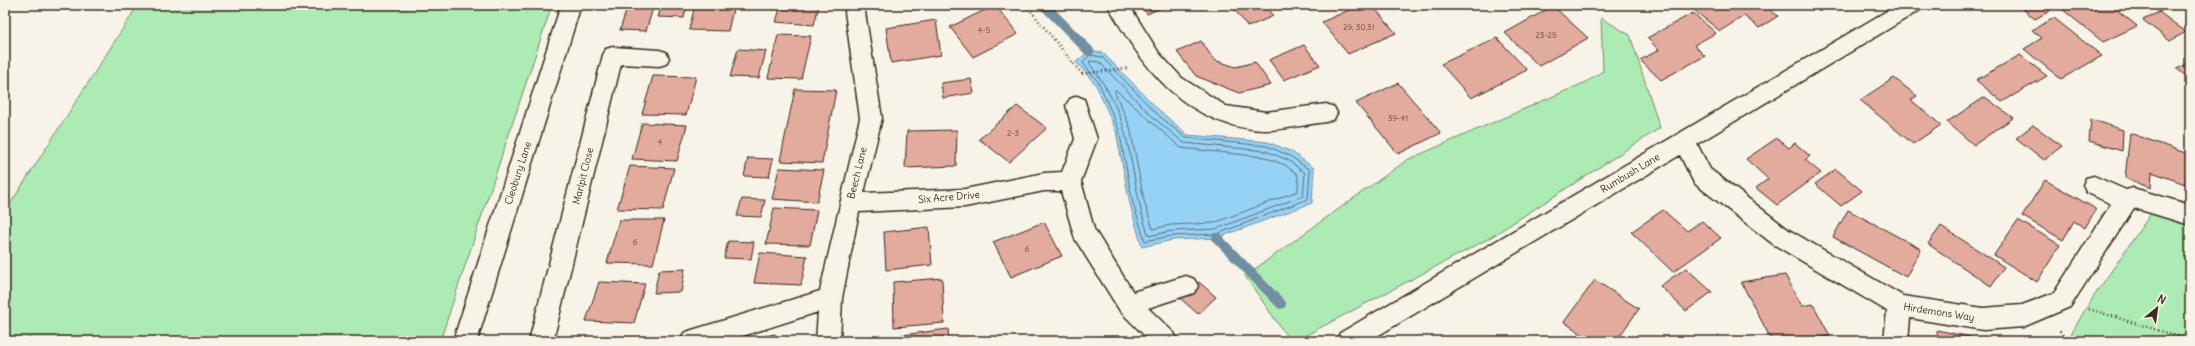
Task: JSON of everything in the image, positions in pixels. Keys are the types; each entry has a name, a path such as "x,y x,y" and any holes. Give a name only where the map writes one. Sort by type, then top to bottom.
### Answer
{"street":[{"name":"Cleobury Lane","path":"466,341 570,5"},
{"name":"Beech Lane","path":"828,341 830,298 850,203 871,118 855,12 856,5"},
{"path":"1118,5 1152,59 1175,84 1221,114 1266,121 1326,114"},
{"name":"Rumbush Lane","path":"1348,341 1913,5"},
{"name":"Marlpit Close","path":"541,341 613,55 659,58"},
{"path":"1077,105 1086,139 1070,181 1083,232 1128,304 1166,341"},
{"name":"Hirdemons Way","path":"1684,141 1702,176 1781,237 1899,306 1983,319 2023,316 2062,300"},
{"name":"Six Acre Drive","path":"850,203 965,198 1044,182 1070,181"},
{"path":"2094,185 2126,201"},
{"path":"2062,300 2126,201 2133,196 2190,215"},
{"path":"1128,304 1186,286"},
{"path":"692,341 830,298"},
{"path":"1896,341 1899,306"}],"path":[{"path":"1026,5 1082,74 1128,68"},
{"path":"2062,300 2190,340"}],"green space":[{"path":"138,5 552,5 440,341 5,341 5,212"},
{"path":"1601,18 1630,35 1660,128 1488,239 1295,341 1290,341 1245,276 1407,160 1586,82 1603,71"},
{"path":"2154,209 2190,221 2190,341 2071,341 2069,338 2086,308"}],"water":[{"path":"1089,51 1103,53 1161,112 1188,135 1268,142 1292,152 1314,168 1312,203 1217,238 1173,240 1142,247 1130,204 1116,131 1096,85 1076,62"}],"building":[{"path":"628,5 654,5 646,31 620,30"},
{"path":"662,5 687,5 684,18 658,17"},
{"path":"695,5 734,5 728,31 689,30"},
{"path":"781,5 819,5 814,25 776,22"},
{"path":"995,5 1018,34 973,57 950,27"},
{"path":"1140,5 1168,5 1147,14"},
{"path":"1231,5 1264,5 1273,16 1248,27"},
{"path":"1360,5 1372,5 1396,33 1348,54 1322,22"},
{"path":"1704,5 1764,5 1778,16 1759,28 1744,16 1720,31 1695,11"},
{"path":"2018,5 2042,5 2050,11 2035,19"},
{"path":"2057,5 2082,5 2087,9 2095,5 2111,5 2137,26 2103,42"},
{"path":"2150,5 2171,5 2159,12"},
{"path":"1553,6 1588,38 1539,66 1505,33"},
{"path":"2159,12 2186,32 2170,41 2143,20"},
{"path":"1693,13 1716,33 1694,45 1705,56 1661,80 1640,60 1659,50 1647,38"},
{"path":"2054,18 2102,56 2061,79 2024,49 2042,38 2032,30"},
{"path":"936,20 941,55 891,63 886,28"},
{"path":"778,35 811,36 801,79 768,78"},
{"path":"1497,38 1527,70 1471,98 1441,64"},
{"path":"1201,41 1214,60 1236,67 1255,62 1271,85 1239,93 1196,76 1177,52"},
{"path":"1304,45 1320,65 1284,80 1269,60"},
{"path":"738,49 766,51 759,78 730,77"},
{"path":"2020,55 2047,76 2002,102 1976,80"},
{"path":"2190,62 2190,79 2177,69"},
{"path":"653,76 696,77 686,115 642,114"},
{"path":"1894,78 1917,96 1911,100 1941,125 1913,144 1860,100"},
{"path":"971,79 974,93 943,98 941,83"},
{"path":"1398,83 1441,133 1398,154 1356,103"},
{"path":"795,89 836,90 822,163 780,161"},
{"path":"1985,97 2013,118 1974,145 1947,122"},
{"path":"1017,106 1047,128 1009,162 979,139"},
{"path":"2091,119 2123,130 2122,151 2089,141"},
{"path":"642,123 687,125 677,161 632,159"},
{"path":"2033,125 2062,146 2044,160 2016,138"},
{"path":"957,130 956,166 905,168 907,131"},
{"path":"2130,133 2188,154 2185,184 2152,172 2151,188 2125,178"},
{"path":"1777,138 1789,148 1795,143 1810,156 1805,160 1821,173 1777,205 1756,188 1768,179 1746,159"},
{"path":"748,158 773,159 769,177 744,176"},
{"path":"630,166 674,168 663,210 617,209"},
{"path":"779,168 824,170 817,202 772,199"},
{"path":"1836,169 1862,191 1841,206 1815,184"},
{"path":"2045,180 2096,209 2085,228 2074,221 2063,240 2022,216"},
{"path":"742,199 765,200 761,217 737,216"},
{"path":"774,208 817,210 810,245 766,244"},
{"path":"1663,210 1687,231 1702,221 1721,238 1673,272 1631,232"},
{"path":"1848,210 1921,249 1906,277 1833,237"},
{"path":"619,220 664,220 653,264 607,263"},
{"path":"2018,220 2060,245 2037,282 1994,255"},
{"path":"1044,222 1062,256 1011,277 993,242"},
{"path":"1941,226 2004,267 1991,286 1928,244"},
{"path":"929,227 932,265 886,270 884,232"},
{"path":"728,241 754,242 751,259 724,258"},
{"path":"760,253 807,256 801,285 754,283"},
{"path":"1686,268 1712,292 1686,311 1660,286"},
{"path":"685,269 681,292 654,293 659,270"},
{"path":"1785,275 1802,306 1813,304 1830,336 1799,341 1772,341 1741,282"},
{"path":"942,278 944,323 894,327 893,282"},
{"path":"1595,280 1639,309 1616,341 1592,341 1564,322"},
{"path":"599,282 645,284 634,323 586,321"},
{"path":"1199,282 1216,297 1198,314 1181,299"},
{"path":"948,329 949,341 894,341 894,336"},
{"path":"1937,330 1989,341 1938,341"},
{"path":"775,334 776,341 740,341"}],"waterway":[{"path":"1044,5 1089,51"},
{"path":"1217,238 1281,304"}]}
